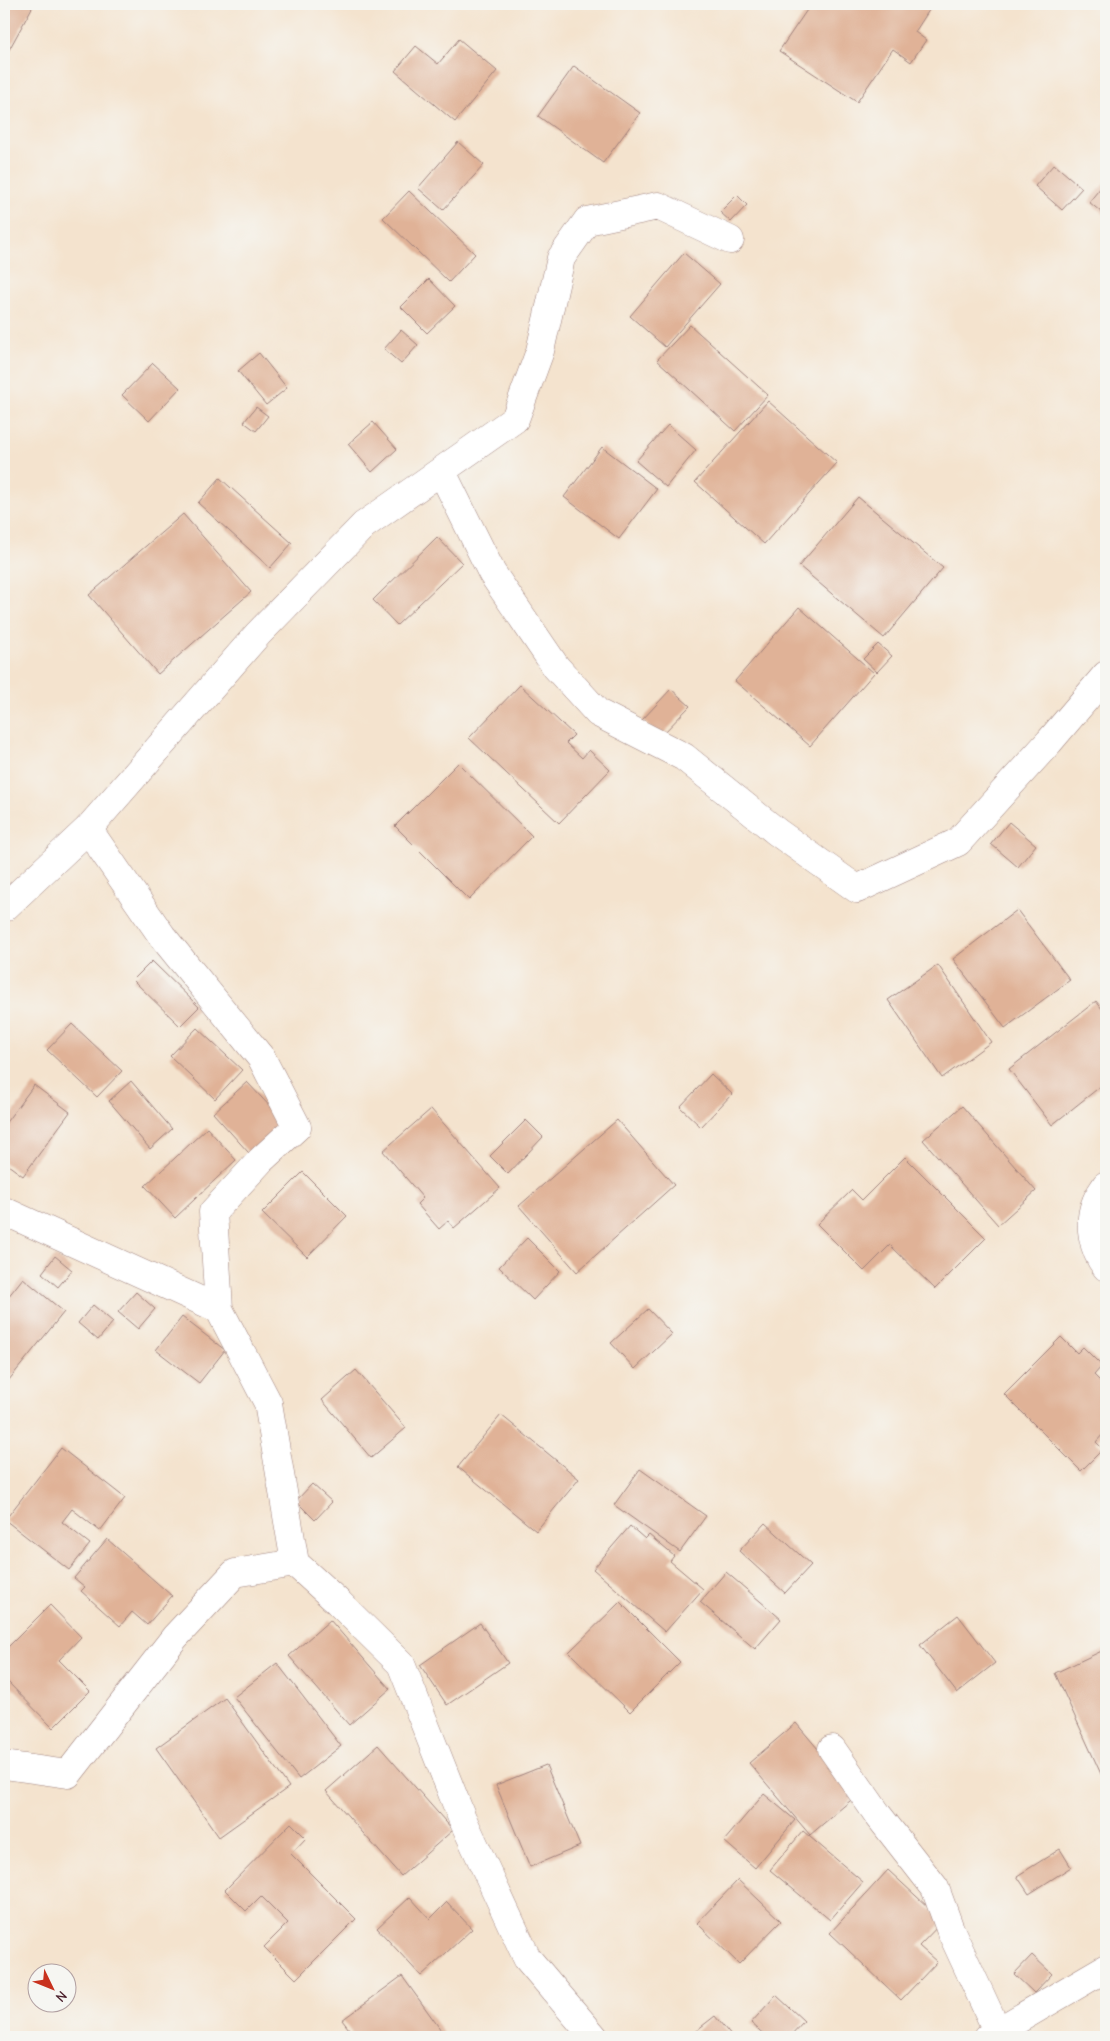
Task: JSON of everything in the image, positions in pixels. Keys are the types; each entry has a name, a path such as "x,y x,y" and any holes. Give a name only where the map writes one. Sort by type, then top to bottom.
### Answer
{"street":[{"path":"4,908 88,829 258,634 364,525 516,419 540,351 562,258 587,221 658,206 730,240"},
{"path":"442,472 492,573 556,667 598,713 684,757 776,832 858,889 958,842 1049,742 1106,674"},
{"path":"88,829 162,936 262,1060 297,1127 261,1160 213,1212 219,1310 268,1403 295,1563 401,1664 462,1818 527,1958 594,2037"},
{"path":"1106,1185 1095,1202 1092,1226 1094,1246 1106,1267"},
{"path":"4,1211 219,1310"},
{"path":"4,1765 14,1768 68,1774 175,1637 235,1573 295,1563"},
{"path":"832,1749 878,1815 935,1888 950,1929 995,2035 1106,1968"}],"building":[{"path":"4,4 34,4 4,59"},
{"path":"811,4 933,4 915,32 926,40 911,62 893,49 857,102 779,51"},
{"path":"459,39 497,71 455,122 395,71 416,46 438,64"},
{"path":"574,66 640,113 603,163 538,116"},
{"path":"458,142 484,165 443,210 418,188"},
{"path":"1054,164 1082,188 1062,210 1035,186"},
{"path":"1106,181 1106,216 1089,202"},
{"path":"409,191 475,254 449,282 383,218"},
{"path":"737,195 747,205 731,222 720,212"},
{"path":"684,253 720,284 665,347 630,316"},
{"path":"429,279 455,306 427,333 401,307"},
{"path":"690,325 768,395 735,431 657,360"},
{"path":"401,330 418,345 401,364 384,349"},
{"path":"259,353 287,388 266,405 238,371"},
{"path":"153,363 180,388 149,421 122,395"},
{"path":"768,401 837,463 764,544 695,482"},
{"path":"256,407 268,416 256,431 244,422"},
{"path":"373,422 397,449 372,472 348,444"},
{"path":"668,425 696,450 666,487 636,461"},
{"path":"602,447 657,489 619,539 564,497"},
{"path":"220,478 292,543 270,568 198,503"},
{"path":"858,497 943,568 884,638 799,566"},
{"path":"183,514 251,592 158,674 89,595"},
{"path":"437,537 462,563 397,625 373,600"},
{"path":"799,607 874,673 810,746 735,681"},
{"path":"878,644 892,656 877,672 863,659"},
{"path":"520,685 574,735 566,743 582,758 589,750 610,770 559,823 469,738"},
{"path":"671,689 690,706 660,737 642,720"},
{"path":"458,763 532,836 469,900 395,826"},
{"path":"1009,822 1036,845 1018,867 991,844"},
{"path":"1017,910 1070,980 1005,1028 953,959"},
{"path":"152,961 199,1007 180,1026 133,980"},
{"path":"938,965 991,1042 942,1078 888,1000"},
{"path":"1096,1001 1106,1014 1106,1082 1052,1125 1009,1069"},
{"path":"72,1024 122,1071 97,1097 47,1050"},
{"path":"197,1028 242,1070 215,1099 170,1056"},
{"path":"711,1074 732,1094 701,1127 680,1107"},
{"path":"131,1081 172,1129 150,1149 109,1101"},
{"path":"247,1082 292,1130 257,1162 213,1113"},
{"path":"34,1085 70,1112 23,1176 4,1162 4,1125"},
{"path":"962,1106 1036,1191 998,1225 923,1140"},
{"path":"431,1109 500,1188 454,1228 448,1221 439,1229 417,1204 423,1198 383,1151"},
{"path":"526,1120 543,1137 508,1174 490,1156"},
{"path":"617,1120 674,1185 577,1272 519,1206"},
{"path":"207,1128 236,1160 175,1218 145,1186"},
{"path":"905,1157 986,1238 935,1289 890,1245 864,1271 817,1224 852,1190 862,1200"},
{"path":"303,1172 347,1216 307,1257 262,1213"},
{"path":"527,1238 560,1271 533,1300 499,1267"},
{"path":"55,1256 72,1270 58,1287 42,1273"},
{"path":"23,1278 64,1312 4,1386 4,1302"},
{"path":"136,1292 155,1309 138,1329 118,1312"},
{"path":"93,1305 113,1322 98,1340 78,1323"},
{"path":"648,1309 672,1334 635,1369 611,1343"},
{"path":"182,1317 225,1350 199,1383 156,1350"},
{"path":"1061,1337 1077,1353 1083,1347 1102,1366 1094,1375 1103,1384 1106,1380 1106,1436 1103,1434 1096,1442 1103,1449 1081,1471 1004,1394"},
{"path":"356,1370 406,1428 371,1458 322,1400"},
{"path":"501,1415 579,1479 536,1531 458,1467"},
{"path":"61,1448 125,1498 100,1531 72,1509 62,1522 90,1544 69,1570 5,1520"},
{"path":"640,1469 706,1516 680,1552 614,1505"},
{"path":"312,1484 332,1502 315,1520 296,1501"},
{"path":"765,1523 811,1565 785,1593 739,1551"},
{"path":"630,1526 645,1539 649,1535 674,1556 670,1561 703,1589 665,1632 593,1569"},
{"path":"107,1539 172,1596 147,1625 132,1612 120,1626 81,1591 85,1587 74,1578"},
{"path":"726,1572 781,1619 755,1649 700,1602"},
{"path":"620,1602 680,1662 630,1712 569,1652"},
{"path":"50,1605 81,1637 59,1660 90,1691 53,1728 4,1678 4,1651"},
{"path":"958,1615 995,1663 957,1693 920,1645"},
{"path":"330,1620 390,1689 349,1725 289,1656"},
{"path":"480,1623 508,1663 447,1705 420,1665"},
{"path":"1106,1649 1106,1785 1055,1673"},
{"path":"277,1663 341,1746 299,1779 234,1697"},
{"path":"225,1698 289,1787 219,1837 156,1748"},
{"path":"796,1723 857,1795 810,1835 749,1763"},
{"path":"378,1745 453,1830 401,1876 326,1791"},
{"path":"546,1765 580,1846 530,1867 496,1785"},
{"path":"764,1794 795,1820 755,1868 724,1841"},
{"path":"291,1823 306,1838 291,1854 356,1919 296,1979 264,1947 288,1923 261,1896 246,1911 225,1890"},
{"path":"803,1831 863,1882 830,1920 770,1870"},
{"path":"1060,1849 1071,1867 1029,1894 1017,1876"},
{"path":"888,1870 943,1921 919,1946 937,1962 901,2000 830,1933"},
{"path":"738,1880 781,1921 739,1964 697,1923"},
{"path":"410,1897 430,1919 447,1902 472,1929 421,1976 377,1928"},
{"path":"1032,1955 1052,1974 1034,1993 1014,1974"},
{"path":"402,1976 446,2037 355,2037 342,2020"},
{"path":"776,1995 804,2021 789,2037 767,2037 751,2023"},
{"path":"715,2016 732,2037 688,2037"}]}
